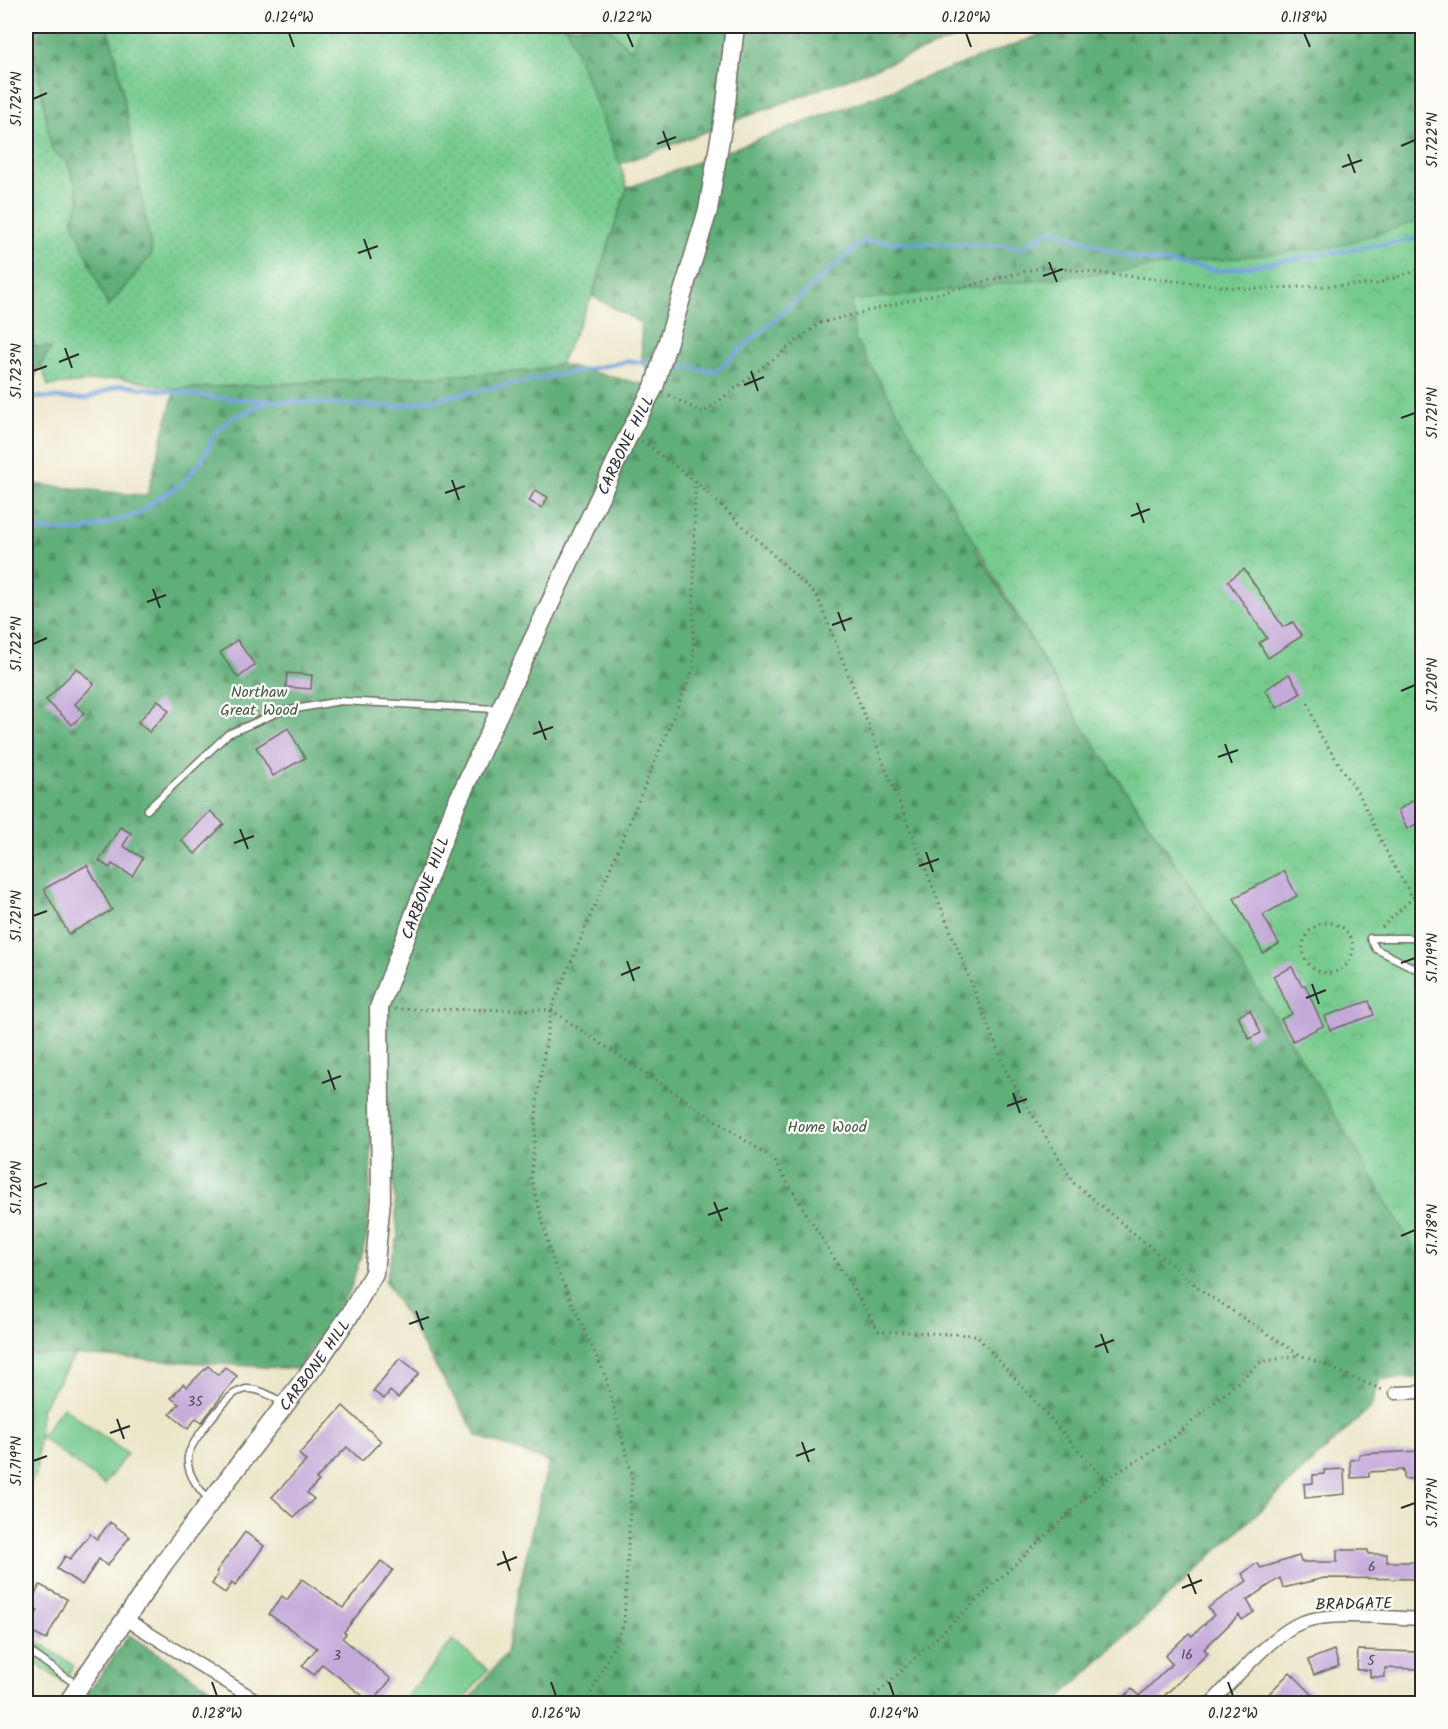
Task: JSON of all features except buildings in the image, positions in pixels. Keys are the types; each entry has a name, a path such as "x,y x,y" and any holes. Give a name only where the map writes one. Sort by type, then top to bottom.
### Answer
{"street":[{"name":"CARBONE HILL","path":"67,1704 124,1618 351,1313 374,1273 381,1200 379,1008 455,807 656,381 708,210 726,104 735,26"},
{"path":"1396,1393 1422,1392"},
{"path":"124,1618 262,1704"},
{"name":"BRADGATE","path":"1210,1704 1281,1635 1304,1621 1326,1618 1422,1619"}],"lane":[{"path":"147,810 228,734 279,712 340,700 501,709"},
{"path":"1422,938 1370,938 1376,949 1422,972"},
{"path":"210,1501 200,1491 190,1473 187,1459 190,1447 234,1393 248,1389 268,1394 284,1404"},
{"path":"26,1649 79,1686"}],"path":[{"path":"656,381 703,413 820,323 1043,267 1251,290 1376,284 1422,269"},
{"path":"630,432 695,481 817,596 1007,1072 1074,1183 1205,1293 1300,1355 1376,1389 1396,1393"},
{"path":"586,1704 624,1624 632,1474 605,1375 553,1261 531,1178 538,1093 551,1010 693,670 695,481"},
{"path":"1308,703 1319,733 1360,796 1390,859 1413,898"},
{"path":"1353,945 1370,938 1422,889"},
{"path":"1326,923 1341,927 1348,933 1353,945 1347,964 1331,973 1317,970 1310,965 1303,954 1305,936 1315,926 1326,923"},
{"path":"379,1008 551,1010 773,1159 879,1331 976,1335 1105,1480"},
{"path":"866,1704 1105,1480 1172,1439 1262,1362 1300,1355"}],"green space":[{"path":"26,26 641,26 631,51 620,164 627,188 592,296 560,364 533,371 175,389 121,378 48,386 26,319"},
{"path":"33,26 107,26 116,57 152,254 108,307 72,219 80,200 68,163 52,151 33,44"},
{"path":"566,26 607,26 631,50 641,26 988,26 620,164"},
{"path":"1064,26 1422,26 1422,253 975,548 1082,726 1175,864 1347,781 1190,884 1185,878 1211,917 1422,1018 1422,1378 1380,1379 1371,1407 1054,1703 467,1703 506,1653 531,1533 549,1462 477,1436 385,1281 398,1237 379,1015 367,1236 350,1290 298,1369 75,1355 41,1409 36,1475 26,1489 26,483 147,496 175,389 533,371 560,364 654,387 642,357 641,323 592,296 627,188"},
{"path":"1422,220 1422,1262 1310,1073 1190,884 1082,726 855,339 851,301 1334,247"},
{"path":"26,319 35,347 51,347 26,392"},
{"path":"26,1354 74,1355 41,1409 36,1475 26,1489"},
{"path":"63,1407 127,1454 104,1485 41,1437"},
{"path":"26,1633 74,1666 63,1682 26,1657"},
{"path":"129,1635 233,1703 81,1703"},
{"path":"453,1640 488,1670 460,1703 402,1703"}],"waterway":[{"path":"665,365 716,371 864,241 1024,247 1052,229 1129,257 1221,271 1422,238"},
{"path":"26,397 86,399 121,385 219,398 395,407 630,361 656,364"},
{"path":"26,530 81,531 139,514 157,499 181,485 202,460 216,432 232,418 267,402"}],"park label":[{"name":"Northaw Great Wood","path":"259,700"},
{"name":"Home Wood","path":"827,1126"}]}
